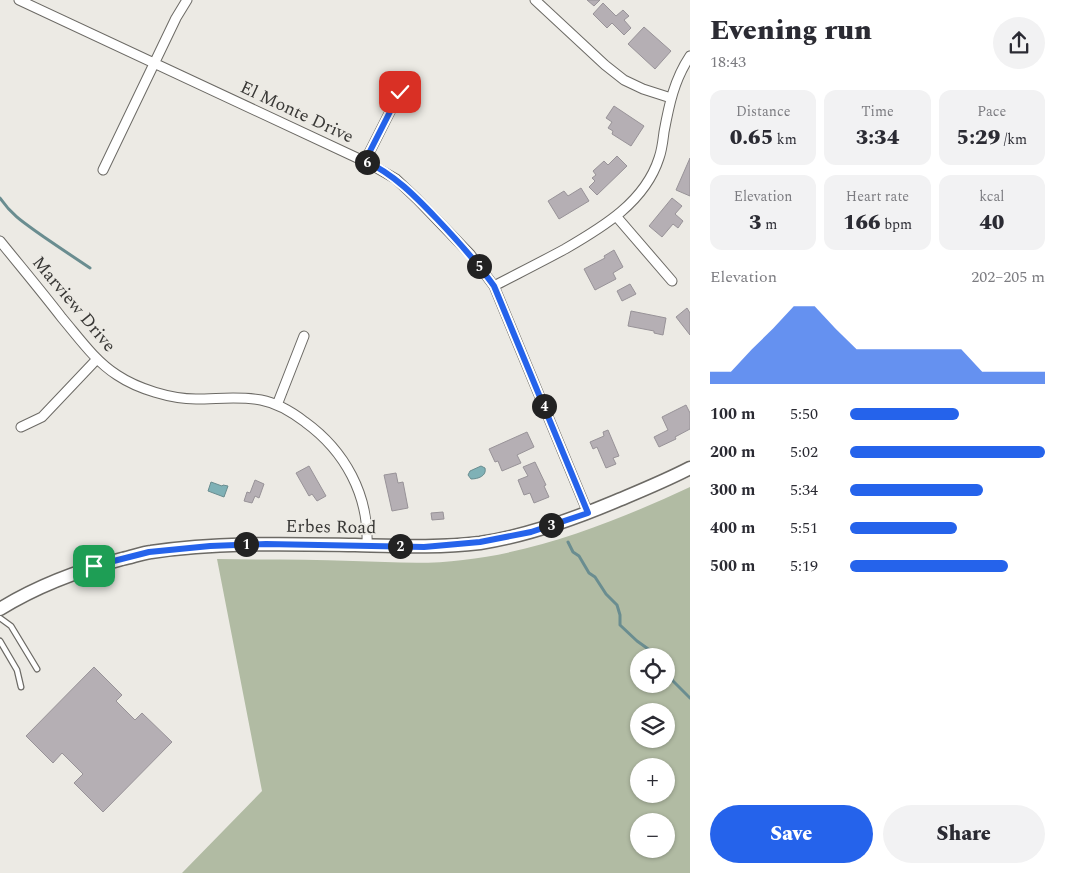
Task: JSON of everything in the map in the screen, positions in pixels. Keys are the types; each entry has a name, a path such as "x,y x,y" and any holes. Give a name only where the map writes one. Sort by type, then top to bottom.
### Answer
{"main road":[{"name":"Erbes Road","path":"0,609 22,596 67,576 94,566 149,552 210,546 266,544 424,547 480,542 531,532 588,513 690,468"}],"street":[{"name":"El Monte Drive","path":"19,0 365,161 396,179 470,254 494,286 588,513"},
{"path":"103,170 176,18 187,0"},
{"path":"535,0 604,65 624,80 670,98"},
{"path":"494,286 595,232 616,216 641,192 660,157 670,98 690,56"},
{"path":"365,161 400,92"},
{"path":"616,216 672,281"},
{"name":"Marview Drive","path":"0,241 97,359 117,375 142,388 162,394 194,399 244,398 261,400 278,405 317,430 346,464 356,484 364,505 367,545"},
{"path":"278,405 304,336"},
{"path":"21,427 42,417 97,359"}],"lane":[{"path":"0,618 11,626 37,669"},
{"path":"0,641 17,670 21,687"}],"green space":[{"path":"690,487 690,873 182,873 262,791 217,559 408,563 463,560 493,556 551,542 636,511"}],"water":[{"path":"481,466 485,468 485,473 479,478 471,479 468,475 470,471"},
{"path":"211,482 228,486 224,497 208,491"}],"building":[{"path":"587,0 600,0 594,6"},
{"path":"603,3 616,16 623,10 629,16 624,20 631,28 624,35 612,23 607,28 593,14"},
{"path":"644,27 671,51 655,69 628,44"},
{"path":"614,106 644,126 631,146 612,134 613,131 608,128 612,122 606,118"},
{"path":"617,156 627,166 597,195 589,187 595,181 592,178 596,175 593,171 604,161 608,165"},
{"path":"690,158 690,196 676,190"},
{"path":"581,188 589,201 559,219 548,201 564,191 568,196"},
{"path":"672,198 682,206 675,214 683,221 678,228 673,224 662,237 649,226"},
{"path":"614,250 623,267 613,273 616,279 595,290 584,269 605,258 604,256"},
{"path":"630,284 636,294 622,301 617,291"},
{"path":"687,308 690,313 690,335 676,317"},
{"path":"631,311 666,318 663,335 654,333 654,331 628,326"},
{"path":"686,405 690,413 690,429 675,437 676,439 659,447 654,437 668,430 662,417"},
{"path":"608,430 619,456 613,458 616,464 606,468 597,447 593,449 590,442 604,436 603,432"},
{"path":"527,432 534,447 517,455 521,463 502,471 498,461 495,462 489,449"},
{"path":"535,462 546,485 544,486 549,497 534,503 530,493 524,495 518,480 528,476 523,467"},
{"path":"309,466 326,496 317,501 312,494 309,496 296,473"},
{"path":"396,473 398,483 403,482 408,508 392,511 384,475"},
{"path":"255,480 264,484 259,498 255,496 252,503 244,501 247,492 250,493"},
{"path":"443,512 444,519 432,520 431,513"},
{"path":"94,667 122,695 116,701 135,720 142,713 172,742 103,812 74,783 83,774 62,753 53,763 26,736"}],"waterway":[{"path":"0,198 20,220 90,268"},
{"path":"568,542 589,573 595,577 606,594 617,605 620,625 647,648"},
{"path":"675,683 690,698"}],"route":[{"path":"94,566 149,552 210,546 266,544 424,547 480,542 531,532 588,513 494,286 470,254 417,199 396,179 365,161 400,92"}]}
